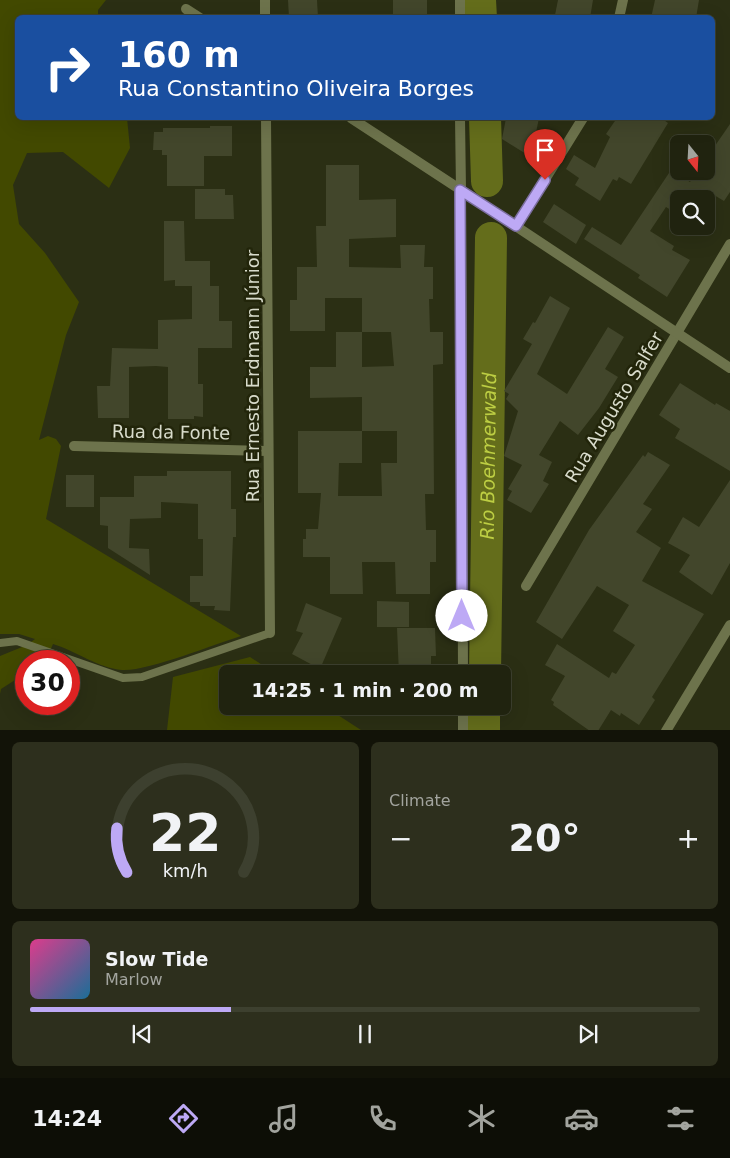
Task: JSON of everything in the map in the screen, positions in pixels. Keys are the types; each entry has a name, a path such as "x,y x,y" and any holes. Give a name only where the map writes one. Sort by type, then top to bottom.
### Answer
{"street":[{"path":"264,0 265,15"},
{"path":"460,0 460,15"},
{"path":"620,15 623,0"},
{"path":"186,9 195,15"},
{"name":"Rua Ernesto Erdmann Júnior","path":"266,120 270,633"},
{"path":"354,120 730,368"},
{"path":"460,120 463,665"},
{"path":"516,226 582,120"},
{"name":"Rua Augusto Salfer","path":"526,586 730,244"},
{"name":"Rua da Fonte","path":"74,446 268,451"},
{"path":"666,730 730,625"},
{"path":"463,715 463,730"}],"lane":[{"path":"0,642 17,641 123,678 132,679 270,633"}],"green space":[{"path":"0,0 106,0 98,10 98,15 15,15 15,120 127,120 130,148 109,188 63,152 27,153 13,185 19,224 45,253 79,302 66,335 39,440 48,436 56,439 61,446 46,519 241,636 147,667 122,670 104,666 80,655 80,650 68,650 53,644 50,650 15,650 15,680 1,689 0,694 0,656 27,645 35,639 19,634 0,634"},
{"path":"250,657 262,665 219,665"},
{"path":"219,665 219,715 338,715 361,730 167,730 173,677"}],"building":[{"path":"288,0 317,0 318,15 289,15"},
{"path":"393,0 427,0 427,15 393,15"},
{"path":"558,0 593,0 590,15 555,15"},
{"path":"655,0 699,0 696,15 652,15"},
{"path":"506,120 539,120 531,157 502,139"},
{"path":"616,120 664,120 668,123 631,184 619,177 617,181 613,179 600,201 575,185 579,178 566,169 574,155 595,168 610,137 606,134"},
{"path":"730,124 730,192 724,201 715,196 715,190 670,190 670,209 666,207 650,231 674,246 672,250 690,260 667,297 638,278 640,275 584,239 592,227 621,245 670,172 670,180 687,180 690,182 691,180 715,180 715,146"},
{"path":"210,126 232,126 232,156 204,156 204,186 167,186 167,155 162,155 162,150 153,150 154,132 163,132 163,128 210,128"},
{"path":"326,165 359,165 359,200 396,199 396,237 349,239 349,267 401,268 400,245 425,245 424,267 433,267 433,299 429,299 430,332 443,332 443,364 433,365 434,494 425,494 426,530 436,530 436,562 430,562 430,594 396,594 395,562 362,562 363,594 330,594 330,557 303,557 303,539 306,539 306,529 318,529 321,493 298,493 298,431 362,431 362,397 310,398 310,367 336,367 336,332 362,332 362,298 325,298 325,331 290,331 290,300 297,300 297,267 317,267 316,226 326,226","holes":["362,332 391,332 394,366 362,367","362,431 397,431 397,463 381,463 382,496 338,496 339,463 362,463"]},
{"path":"195,189 225,189 225,195 233,195 234,219 195,219"},
{"path":"554,204 586,225 576,244 543,222"},
{"path":"164,221 184,221 185,261 210,261 210,286 219,286 219,321 232,321 232,348 198,348 198,384 203,384 203,417 194,416 194,419 168,419 168,367 156,366 129,367 129,418 98,418 97,386 110,386 112,348 158,349 158,320 192,319 192,286 175,286 175,280 164,281"},
{"path":"550,296 570,308 537,374 567,394 608,327 624,337 605,369 618,377 599,408 578,435 560,421 539,455 552,462 543,481 549,484 531,513 507,500 512,491 508,489 522,465 504,456 518,411 506,399 509,394 504,391 532,344 523,339 533,322 535,323"},
{"path":"680,383 715,405 716,403 730,411 730,471 675,438 680,429 659,415"},
{"path":"648,452 670,465 643,504 652,509 636,532 661,548 642,581 704,614 652,697 655,700 639,725 621,713 620,716 611,710 599,730 589,730 553,705 554,702 551,700 565,676 545,665 557,644 609,678 612,672 616,674 635,645 613,631 629,605 597,586 562,639 536,622 589,530 643,455 645,457"},
{"path":"167,471 231,471 231,509 236,509 236,537 233,537 230,611 214,610 215,606 200,606 200,602 190,602 190,576 203,576 203,539 198,539 198,504 161,502 161,518 130,519 129,548 149,549 150,575 108,548 108,526 100,525 100,497 134,497 134,476 167,476"},
{"path":"66,475 94,475 94,507 66,507"},
{"path":"730,480 730,563 712,595 679,572 690,555 668,543 683,517 699,527"},
{"path":"377,601 409,602 409,627 377,627"},
{"path":"306,603 342,618 322,665 313,665 292,654 303,633 296,631"},
{"path":"397,628 435,628 436,656 431,656 431,665 399,665"}],"waterway":[{"name":"Rio Boehmerwald","path":"480,0 481,15"},
{"name":"Rio Boehmerwald","path":"485,120 487,181"},
{"name":"Rio Boehmerwald","path":"485,665 491,238"},
{"name":"Rio Boehmerwald","path":"484,715 484,730"}],"route":[{"path":"462,616 460,190 516,226 545,180"}]}
